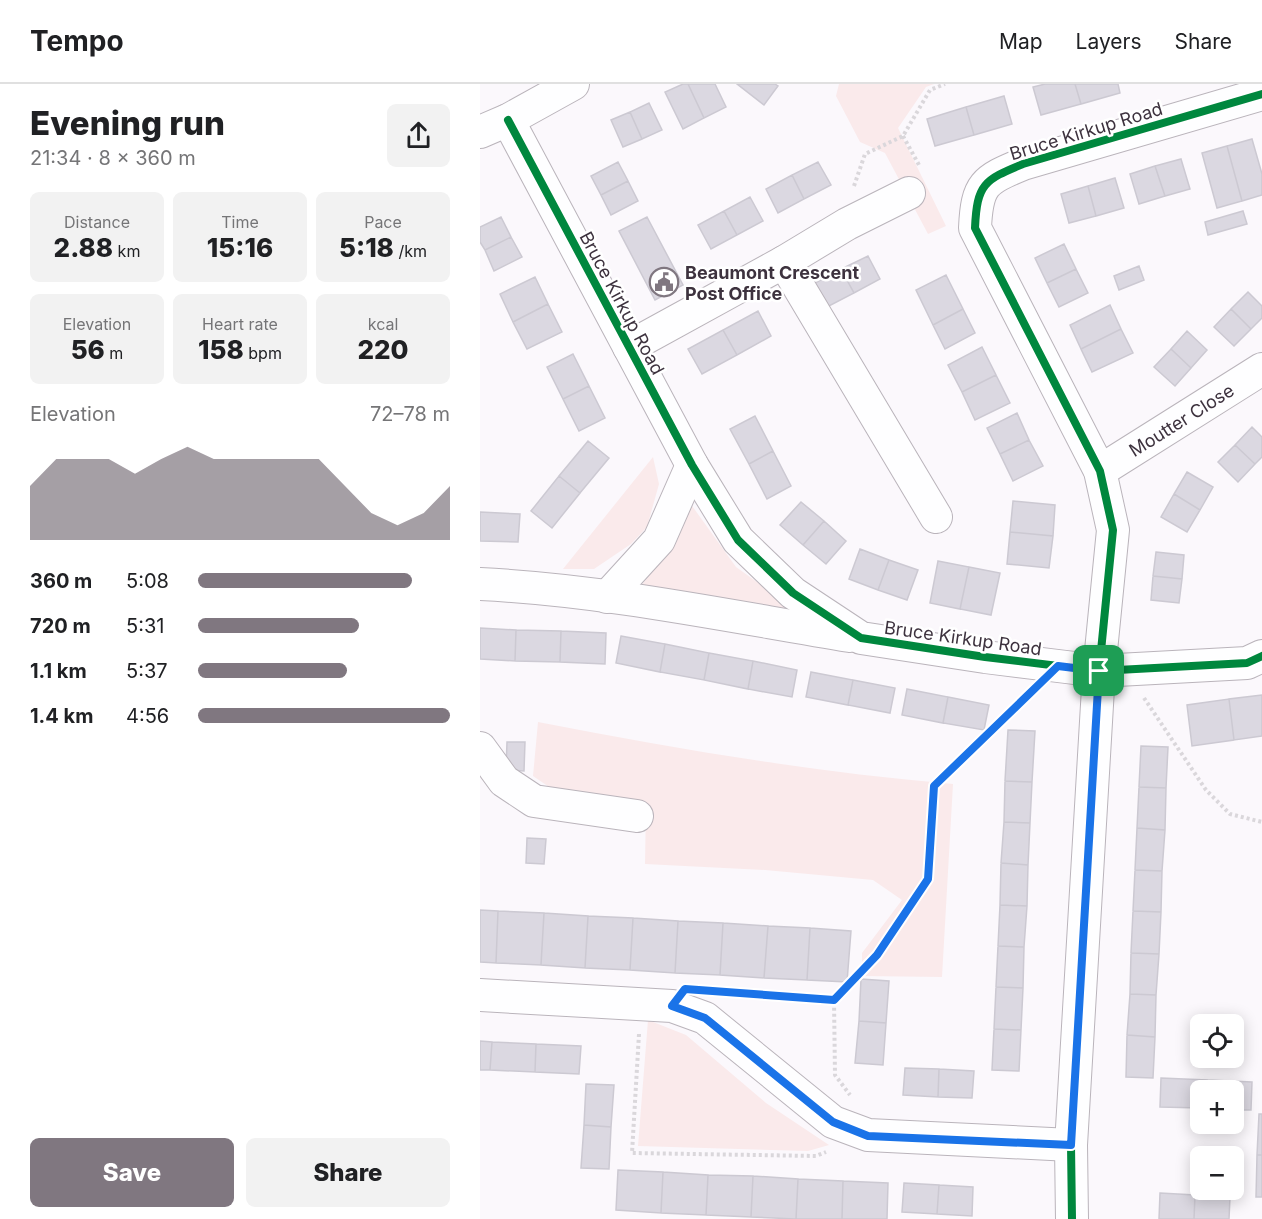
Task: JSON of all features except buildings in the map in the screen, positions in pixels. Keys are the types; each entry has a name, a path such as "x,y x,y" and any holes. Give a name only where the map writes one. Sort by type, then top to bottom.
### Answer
{"street":[{"path":"494,126 573,84"},
{"name":"Bruce Kirkup Road","path":"494,126 629,347 692,465 738,540 793,593 861,638 1058,666 1112,670 1113,530 1100,471 975,228 976,199 992,177 1023,164 1262,94"},
{"path":"629,347 847,224 909,193"},
{"path":"784,261 936,517"},
{"name":"Moutter Close","path":"1100,471 1262,369"},
{"path":"607,597 659,540 692,465"},
{"path":"480,584 534,586 861,638"},
{"path":"1072,1219 1071,1145 1112,670 1247,663 1262,656"},
{"path":"480,748 504,781 534,801 637,816"},
{"path":"480,994 672,1006 705,1018 833,1122 868,1136 1071,1145"}],"path":[{"path":"847,224 844,213 865,154 903,136 930,90 945,84"},
{"path":"641,1004 632,1153 816,1156 868,1136 862,1112 835,1075 834,1000 877,955 928,879 934,786 1058,666"},
{"path":"1112,670 1206,790 1230,813 1262,822"},
{"path":"719,992 834,1000"}],"shaded area":[{"path":"839,84 934,84 926,87 898,128 946,226 928,234 885,153 860,142 836,96"},
{"path":"653,457 659,484 647,527 631,544 594,569 563,569"},
{"path":"690,503 736,567 796,610 641,586 672,545"},
{"path":"538,722 744,759 953,784 942,977 862,976 862,953 902,900 873,880 765,870 645,864 646,805 552,789 533,776"},
{"path":"648,1020 686,1035 766,1103 829,1145 808,1151 638,1146"}],"cycle path":[{"path":"1072,1219 1071,1145 1099,671 1113,530 1100,471 975,228 976,213 985,186 999,175 1023,164 1262,94"},
{"path":"508,120 692,465 738,540 793,593 861,638 985,657 1099,671 1247,663 1262,656"}],"place":[{"name":"Beaumont Crescent Post Office","path":"664,282"}],"route":[{"path":"1058,666 1099,671 1071,1145 868,1136 833,1122 705,1018 672,1006 685,989 834,1000 877,955 928,879 934,786 1058,666"}]}
